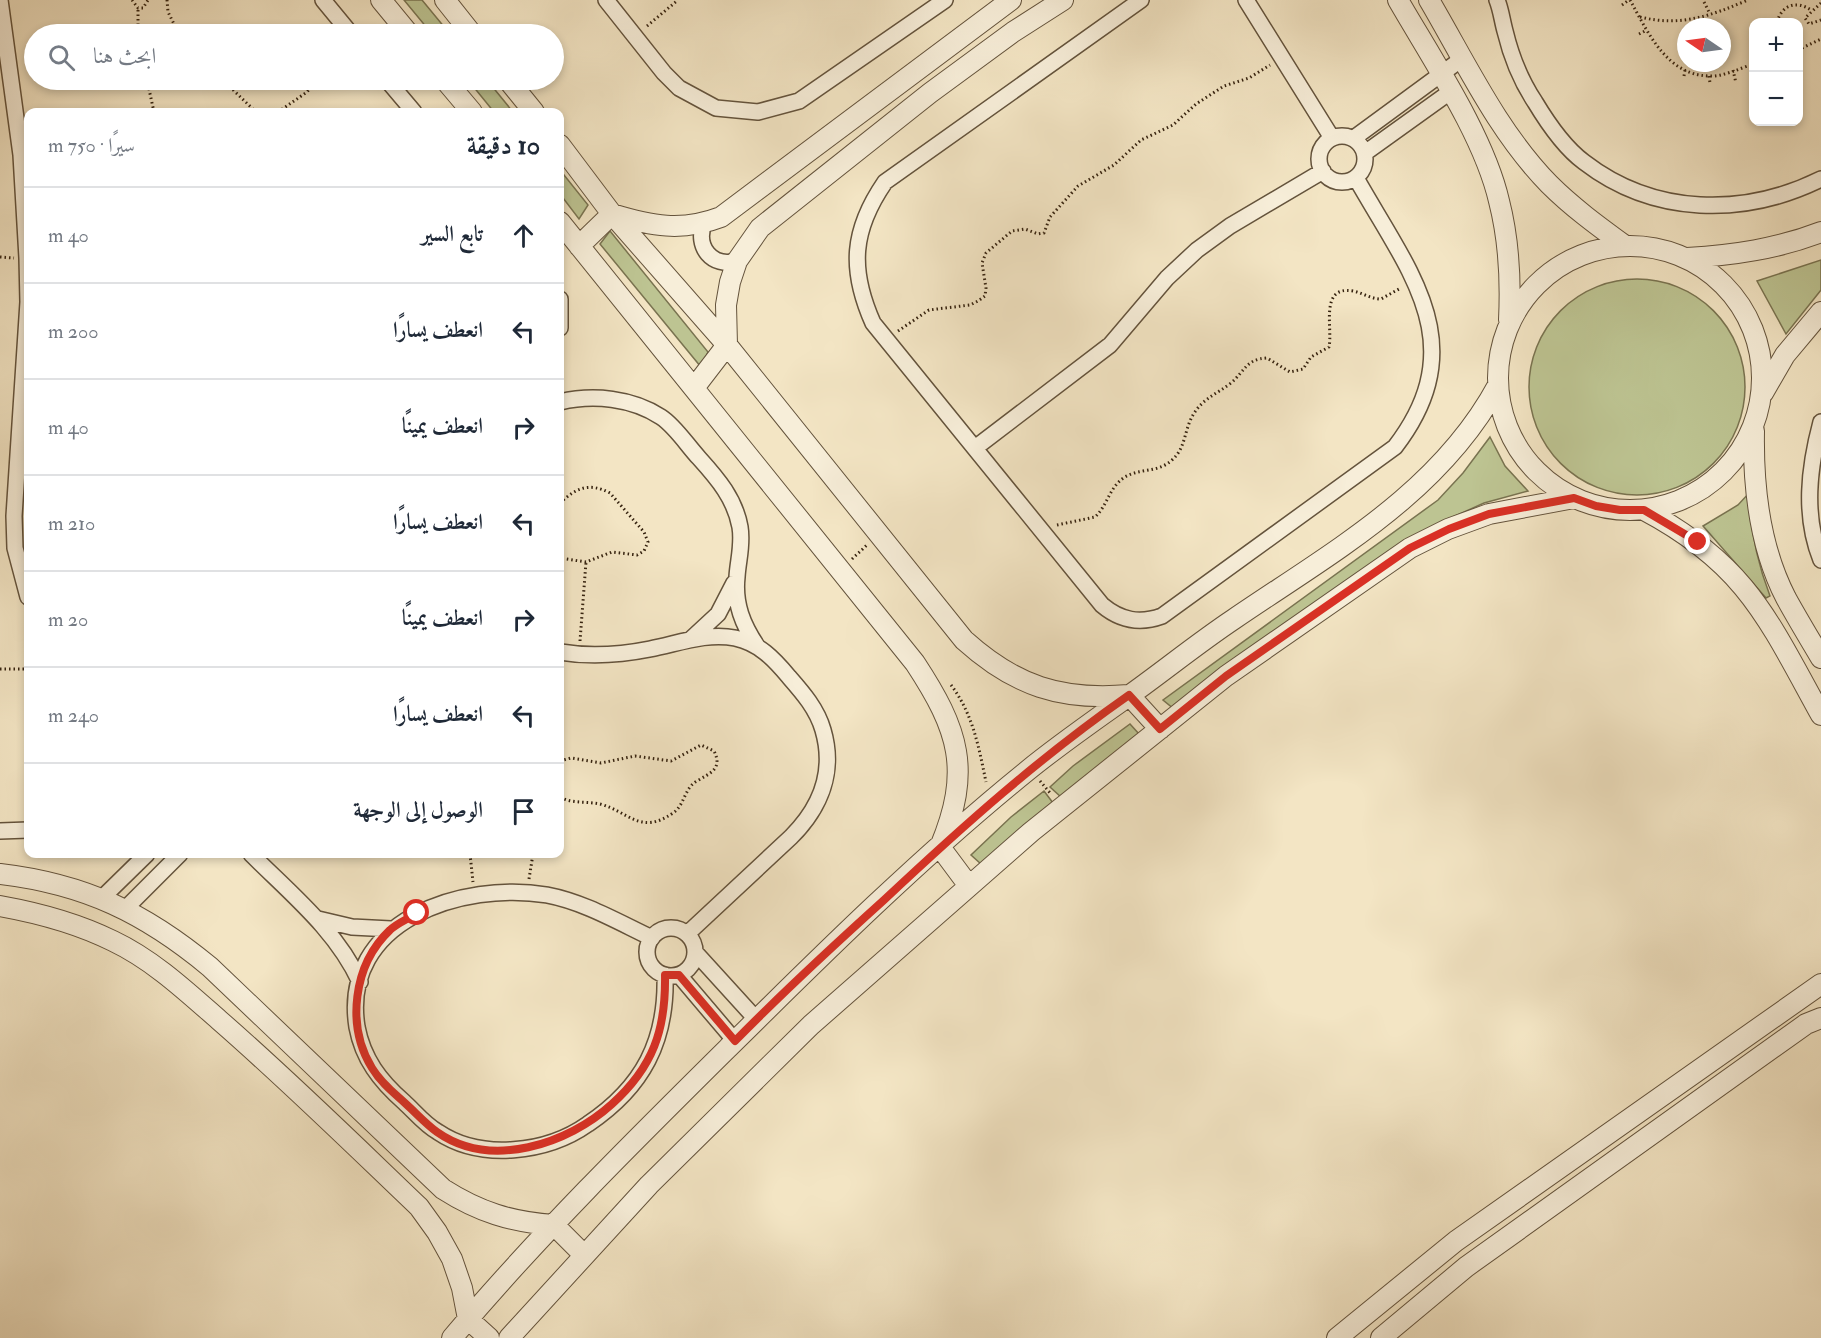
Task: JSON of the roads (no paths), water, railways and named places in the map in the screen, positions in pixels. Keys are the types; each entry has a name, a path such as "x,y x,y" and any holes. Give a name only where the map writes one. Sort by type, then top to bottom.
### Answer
{"street":[{"path":"0,0 24,186"},
{"path":"323,0 343,24"},
{"path":"381,0 401,24"},
{"path":"445,0 464,24"},
{"path":"606,0 664,73 697,100 737,112 758,112 799,101 945,0"},
{"path":"612,214 654,226 679,228 704,223 737,207 919,66 1011,0"},
{"path":"694,388 727,345 726,305 737,261 760,228 930,93 1013,32 1063,0"},
{"path":"1142,0 885,182 871,202 861,225 856,250 857,275 863,300 873,323 1112,614 1137,621 1162,616 1395,447 1411,427 1423,404 1430,379 1433,353 1431,328 1425,303 1414,280 1356,178"},
{"path":"1246,0 1332,138"},
{"path":"1398,0 1486,159 1499,199 1507,240 1511,282 1509,324 1500,354 1498,385 1509,431 1520,452 1553,486 1574,498 1596,506 1620,510 1644,510 1668,505 1690,496 1711,483 1743,447 1754,426 1761,395 1763,371 1760,348 1748,318 1726,285 1708,270 1688,258 1657,247 1624,245 1585,254 1556,268 1532,290 1509,324"},
{"path":"1429,0 1491,107 1518,147 1549,184 1585,217 1624,245"},
{"path":"1497,0 1516,68 1535,102 1582,161 1609,179 1669,202 1701,206 1733,206 1765,201 1796,191 1821,179"},
{"path":"1354,138 1463,58"},
{"path":"395,90 411,108"},
{"path":"453,90 469,108"},
{"path":"516,90 531,108"},
{"path":"1365,153 1450,92"},
{"path":"1467,123 1491,107"},
{"path":"1343,135 1354,138 1365,153 1364,167 1356,178 1338,182 1323,171 1320,153 1332,138 1343,135"},
{"path":"564,151 612,214 727,345 873,539 964,640 987,661 1012,677 1040,688 1069,696 1099,698 1129,695"},
{"path":"975,448 1110,345 1160,285 1197,250 1230,226 1323,171"},
{"path":"579,246 612,214"},
{"path":"704,223 700,240 707,254 722,263 737,261"},
{"path":"564,227 694,388 850,566 934,692 950,725 958,755 958,787 952,818 940,847"},
{"path":"1688,258 1777,247 1821,232"},
{"path":"1761,395 1785,355 1821,312"},
{"path":"24,363 14,516 15,548 24,582"},
{"path":"452,1338 621,1154 756,1019 940,847 1029,769 1227,623 1394,509 1428,479 1459,445 1486,408 1498,385"},
{"path":"564,402 604,399 625,402 663,418 721,483 733,504 740,528 741,553 736,578 718,614 688,641"},
{"path":"1821,422 1813,453 1809,487 1811,521 1821,560"},
{"path":"1754,426 1757,495 1772,563 1785,596 1821,658"},
{"path":"509,1338 649,1185 810,1025 1062,807 1226,676 1410,548 1449,529 1489,514 1574,498"},
{"path":"1644,510 1698,542 1744,585 1763,611 1821,715"},
{"path":"687,934 806,822 825,784 828,763 821,721 811,703 777,662 757,646 744,627 739,611 736,578"},
{"path":"564,652 626,654 711,636 735,638 757,646"},
{"path":"1129,695 1160,729"},
{"path":"0,831 24,831"},
{"path":"940,847 969,886"},
{"path":"101,899 143,858"},
{"path":"125,909 176,858"},
{"path":"255,858 341,947 360,982"},
{"path":"0,874 61,885 101,899 125,909 171,935 210,967 443,1188 468,1205 495,1216 524,1223 555,1225 584,1255"},
{"path":"652,938 572,902 527,892 474,895 417,913 391,929 367,962 360,982 357,1026 362,1047 372,1068 385,1085 438,1132 467,1144 499,1150 541,1145 586,1126 622,1095 644,1069 658,1043 672,975"},
{"path":"0,906 36,912 76,924 114,941 150,962 241,1039 419,1207 437,1232 452,1259 462,1288 468,1319 489,1338"},
{"path":"315,918 352,927 391,929"},
{"path":"735,1041 672,975 650,963 647,950 652,938 669,928 687,934 696,952 756,1019"},
{"path":"672,975 689,968 696,952"},
{"path":"1337,1338 1456,1241 1821,984"},
{"path":"1381,1338 1466,1267 1806,1024 1821,1018"}]}
